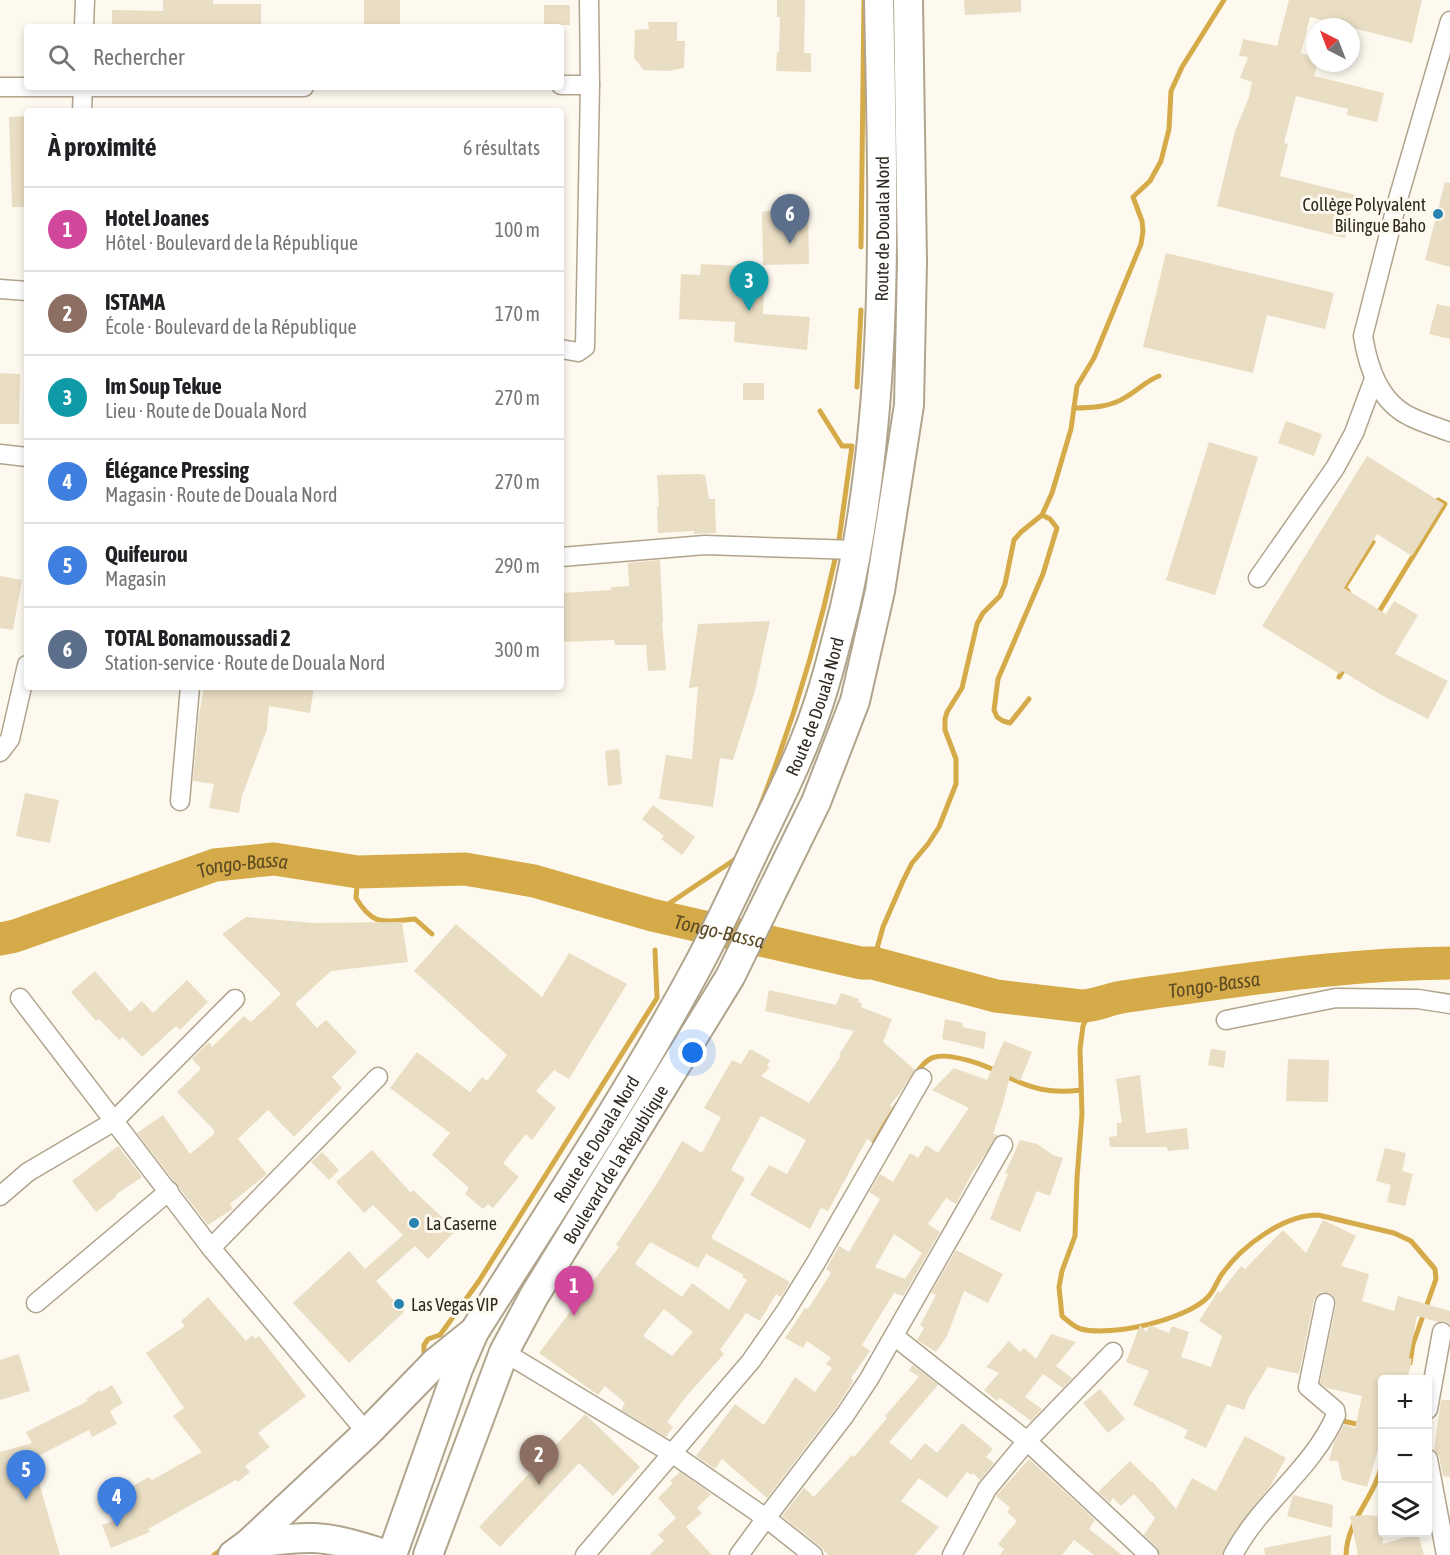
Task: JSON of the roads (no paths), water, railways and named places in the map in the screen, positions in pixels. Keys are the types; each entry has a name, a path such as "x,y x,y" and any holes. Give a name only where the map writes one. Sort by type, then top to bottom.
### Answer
{"main road":[{"name":"Route de Douala Nord","path":"474,1332 615,1108 695,971 795,764 817,710 835,649 856,550 873,439 884,236 879,0"},
{"name":"Route de Douala Nord","path":"730,977 816,802 855,700 880,591 909,405 912,262 908,0"},
{"name":"Boulevard de la République","path":"428,1555 504,1352 534,1296 730,977"},
{"path":"615,1108 639,1124"},
{"path":"241,1549 367,1434 435,1363 474,1332"},
{"path":"241,1549 288,1538 316,1538 390,1555 458,1369 474,1332"}],"street":[{"path":"84,24 85,0"},
{"path":"564,350 578,352 585,347 590,85 589,0"},
{"path":"1450,21 1398,199 1363,336 1366,358 1374,379 1398,409 1410,417 1450,432"},
{"path":"564,86 590,85"},
{"path":"0,87 24,87"},
{"path":"82,108 83,90"},
{"path":"0,289 24,291"},
{"path":"1258,578 1335,468 1354,434 1374,379"},
{"path":"0,454 24,457"},
{"path":"564,556 705,545 856,550"},
{"path":"0,752 10,739 24,678"},
{"path":"180,801 190,690"},
{"path":"20,998 211,1248 367,1434"},
{"path":"1226,1020 1336,998 1418,999 1450,1004"},
{"path":"0,1196 28,1172 113,1122 235,999"},
{"path":"211,1248 378,1077"},
{"path":"585,1555 751,1361 785,1312 922,1078"},
{"path":"739,1555 845,1414 894,1336 1003,1145"},
{"path":"36,1303 169,1191"},
{"path":"1233,1555 1251,1527 1305,1466 1336,1415 1335,1410 1308,1387 1325,1303"},
{"path":"1432,1386 1442,1332"},
{"path":"894,1336 1026,1441 1149,1555"},
{"path":"504,1352 673,1454 766,1518 813,1555"},
{"path":"952,1555 987,1489 1026,1441 1113,1352"},
{"path":"1432,1480 1446,1555"}],"waterway":[{"path":"861,247 864,0"},
{"path":"873,963 883,927 903,881 912,863 939,827 956,784 956,759 945,730 945,719 962,688 977,624 983,613 1000,596 1005,584 1014,540 1042,515 1052,493 1071,429 1077,386 1094,358 1141,244 1142,221 1133,197 1150,181 1161,161 1169,129 1171,91 1182,67 1224,0"},
{"path":"857,387 861,310"},
{"path":"1074,408 1114,403 1159,376"},
{"path":"820,411 842,446 852,446 839,540"},
{"path":"1377,615 1445,504 1438,500"},
{"path":"1029,699 1010,723 997,717 994,710 998,679 1043,574 1057,528 1050,519 1042,515"},
{"path":"1348,591 1344,588 1373,542"},
{"path":"758,812 802,685 836,555"},
{"path":"1339,677 1346,666"},
{"name":"Tongo-Bassa","path":"0,939 15,936 215,865 274,859 358,872 465,869 534,881 652,915 861,963 873,963 996,996 1081,1006 1134,995 1284,975 1350,968 1450,963"},
{"path":"652,915 734,860"},
{"path":"358,872 356,898 369,914 388,921 415,919 432,934"},
{"path":"421,1360 424,1345 428,1339 440,1335 479,1281 657,998 655,950"},
{"path":"1092,1006 1083,1026 1080,1049 1082,1114 1075,1236 1062,1271 1059,1287 1062,1316 1081,1329 1110,1331 1147,1325 1183,1313 1208,1297 1230,1263 1264,1234 1291,1220 1318,1215 1394,1233 1411,1241 1435,1269 1436,1279 1413,1344 1410,1363"},
{"path":"914,1076 929,1060 942,1056 966,1060 996,1071"},
{"path":"1004,1075 1041,1089 1081,1090"},
{"path":"874,1141 897,1105"},
{"path":"1341,1418 1343,1421 1361,1425"},
{"path":"1346,1555 1351,1531 1378,1476"},
{"path":"214,1555 225,1547"}],"place":[{"name":"Collège Polyvalent Bilingue Baho","path":"1438,214"},
{"name":"TOTAL Bonamoussadi 2","path":"790,244"},
{"name":"Im Soup Tekue","path":"749,311"},
{"name":"La Caserne","path":"414,1223"},
{"name":"Las Vegas VIP","path":"399,1304"},
{"name":"Hotel Joanes","path":"574,1316"},
{"name":"ISTAMA","path":"539,1485"},
{"name":"Quifeurou","path":"26,1500"},
{"name":"Élégance Pressing","path":"117,1527"}]}
